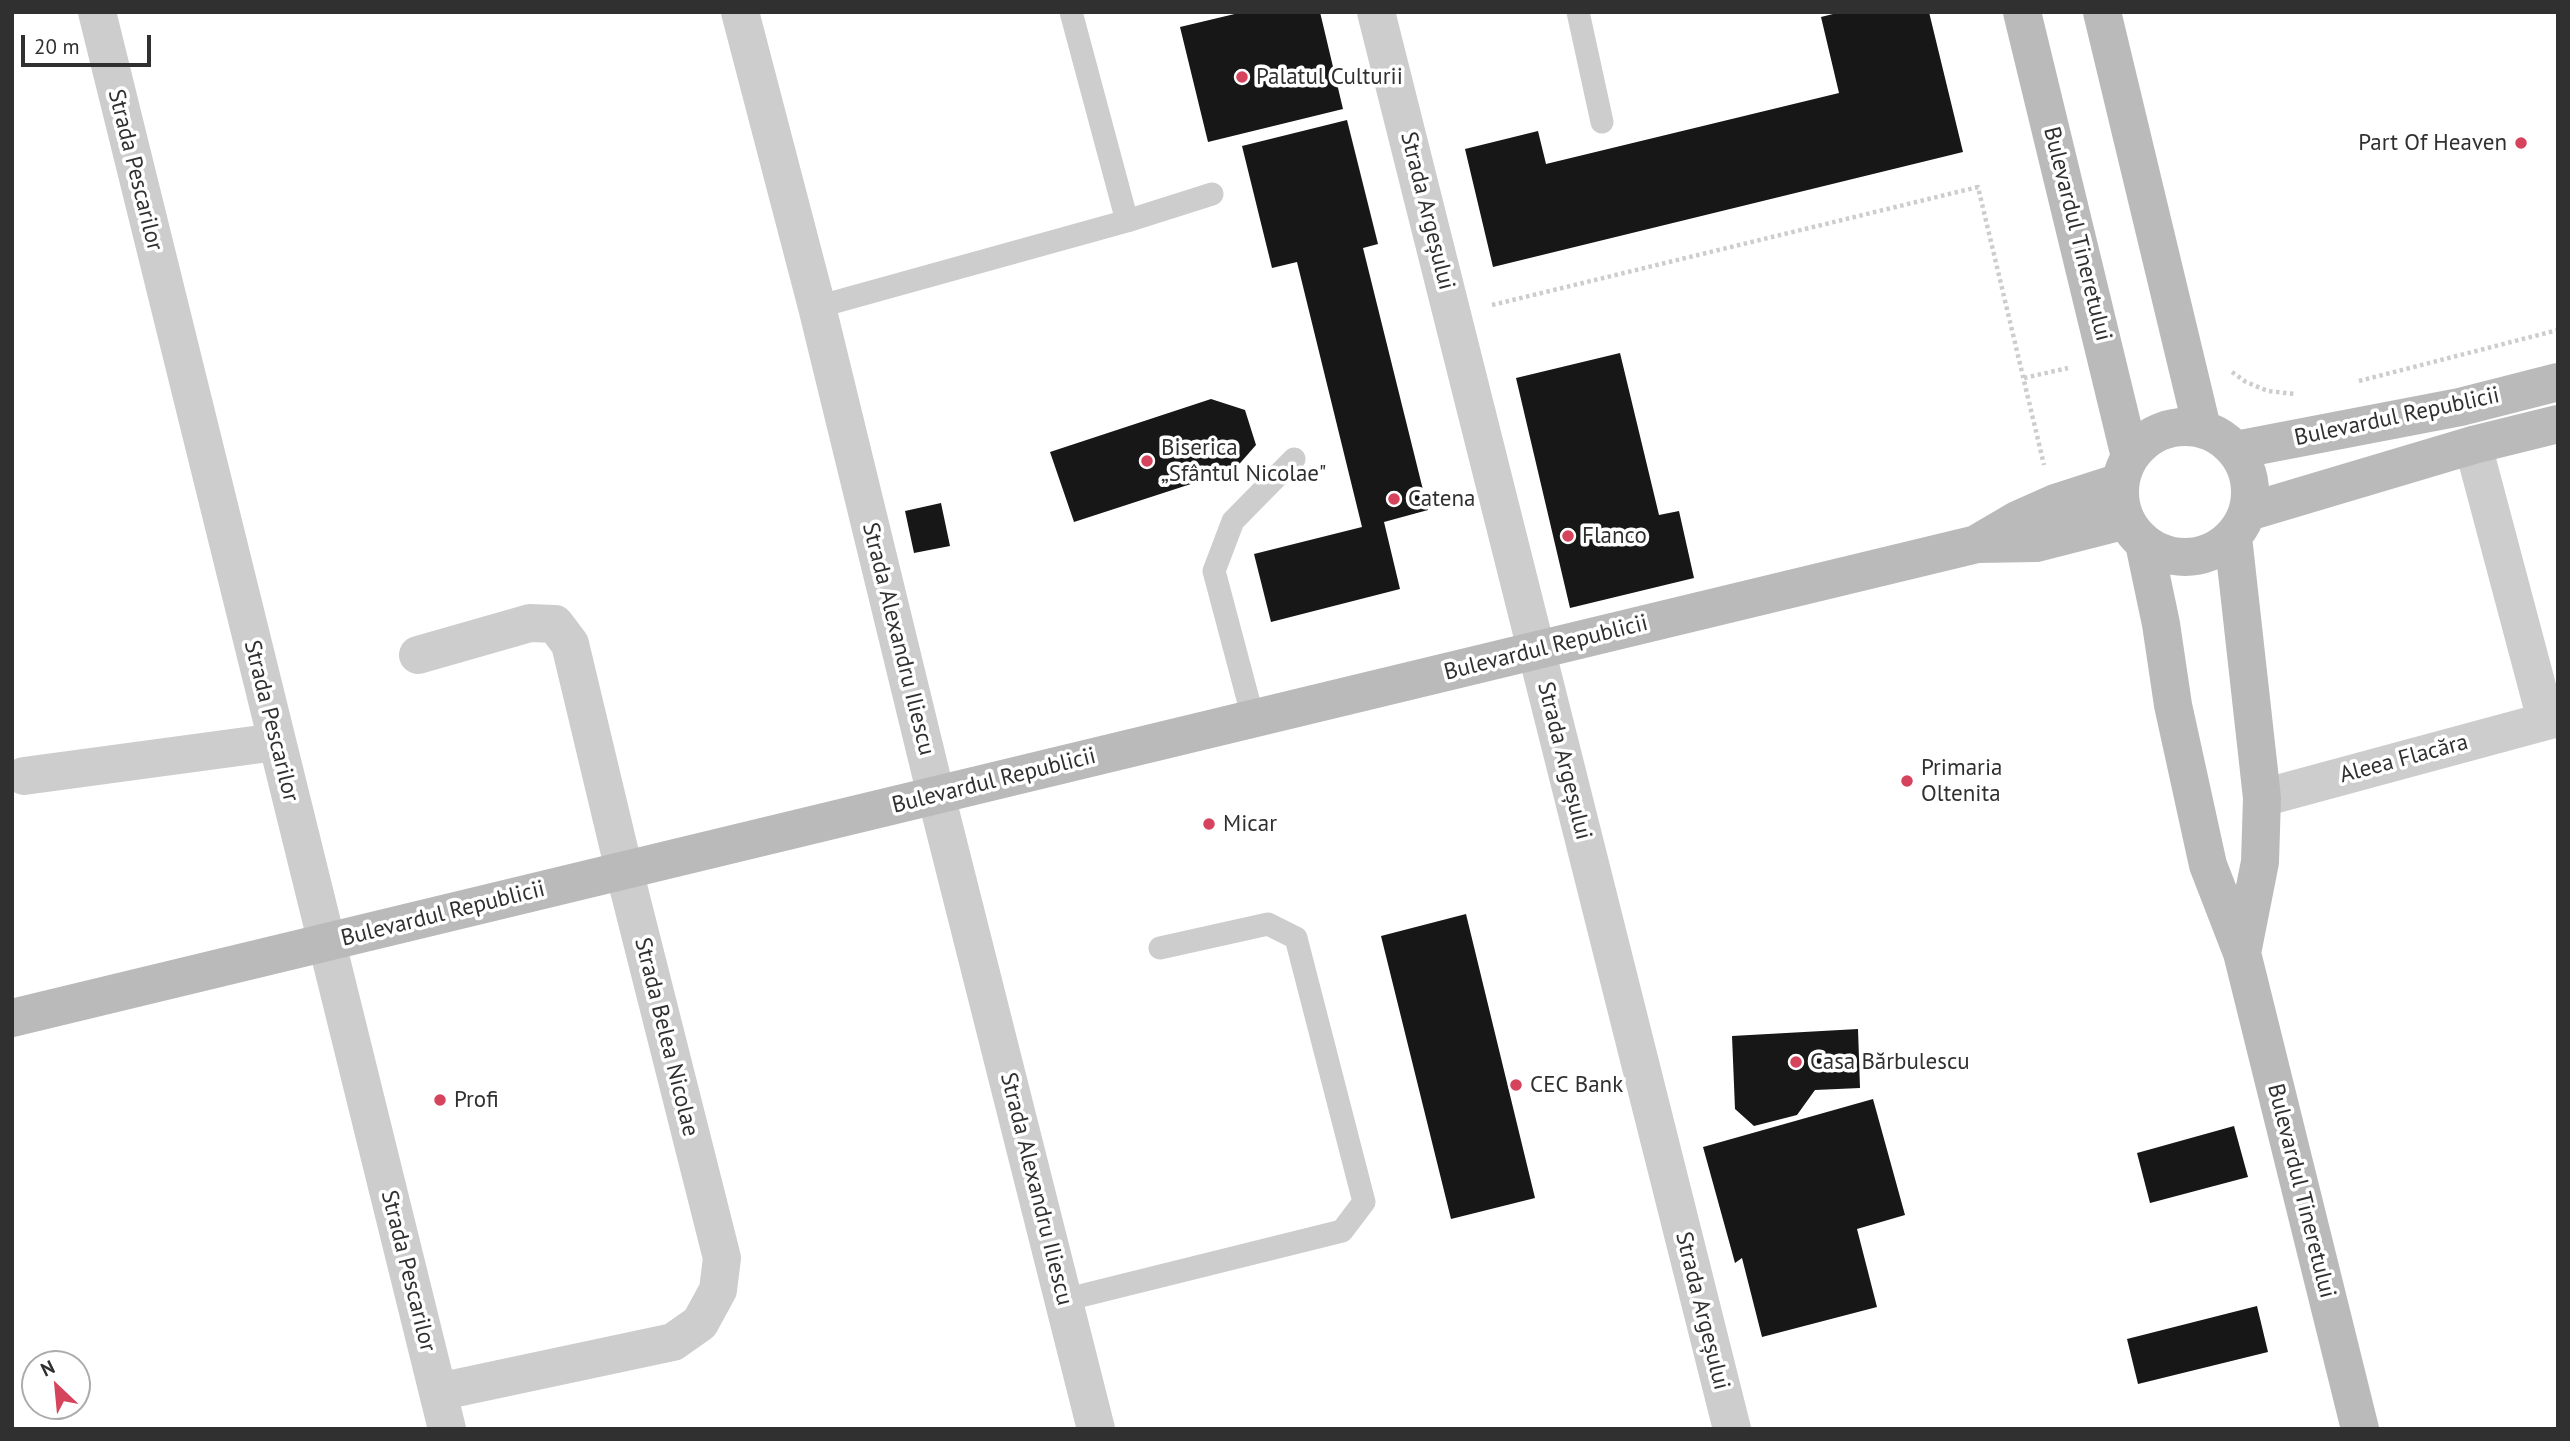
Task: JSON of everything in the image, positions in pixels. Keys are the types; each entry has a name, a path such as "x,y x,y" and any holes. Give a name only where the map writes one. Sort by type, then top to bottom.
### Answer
{"street":[{"name":"Strada Pescarilor","path":"97,12 447,1429"},
{"name":"Strada Alexandru Iliescu","path":"740,12 817,307 936,795 1096,1429"},
{"name":"Strada Argeșului","path":"1376,12 1732,1429"},
{"name":"Bulevardul Tineretului","path":"2022,12 2125,469"},
{"path":"2102,12 2202,428"},
{"name":"Bulevardul Republicii","path":"2236,450 2460,407 2558,382"},
{"name":"Bulevardul Republicii","path":"2240,525 2473,445 2558,424"},
{"path":"2181,426 2202,428 2221,436 2236,450 2245,464 2251,496 2240,525 2217,550 2199,556 2180,557 2161,553 2135,532 2120,501 2125,469 2143,442 2161,431 2181,426"},
{"name":"Aleea Flacăra","path":"2262,798 2552,719 2473,445"},
{"name":"Bulevardul Republicii","path":"1976,544 2020,519 2125,469"},
{"name":"Bulevardul Tineretului","path":"2240,525 2262,798 2260,862 2242,953"},
{"name":"Bulevardul Tineretului","path":"2135,532 2161,624 2173,705 2208,865 2242,953 2360,1429"},
{"name":"Bulevardul Republicii","path":"12,1018 1976,544 2036,543 2135,532"},
{"name":"Strada Belea Nicolae","path":"418,655 530,623 555,624 570,644 722,1258 718,1290 700,1323 673,1342 438,1392"},
{"path":"24,776 276,742"}],"lane":[{"path":"1071,12 1126,221"},
{"path":"1578,12 1602,122"},
{"path":"817,307 1126,221 1212,194"},
{"path":"1253,718 1214,571 1233,521 1294,459"},
{"path":"1064,1300 1342,1231 1364,1202 1296,938 1268,924 1160,948"}],"path":[{"path":"1453,314 1978,187 2046,471"},
{"path":"2358,381 2558,330"},
{"path":"2223,365 2246,383 2269,391 2298,394"}],"building":[{"path":"1243,12 1320,12 1343,109 1208,142 1180,27"},
{"path":"1841,12 1929,12 1963,152 1493,267 1465,149 1538,131 1546,164 1839,93 1821,17"},
{"path":"1347,120 1378,244 1363,248 1428,510 1384,522 1400,589 1271,622 1254,554 1362,527 1297,262 1272,268 1242,146"},
{"path":"1620,353 1659,515 1679,511 1694,578 1570,608 1516,378"},
{"name":"Biserica „Sfântul Nicolae\"","path":"1211,399 1245,410 1256,445 1234,470 1074,522 1050,452"},
{"path":"941,503 950,546 914,553 905,511"},
{"path":"1466,914 1535,1198 1451,1219 1381,936"},
{"name":"Casa Bărbulescu","path":"1858,1029 1860,1088 1815,1090 1797,1115 1754,1126 1735,1109 1732,1036"},
{"path":"1873,1099 1905,1215 1857,1229 1877,1307 1762,1337 1742,1258 1735,1263 1703,1147"},
{"path":"2234,1126 2248,1177 2150,1203 2137,1153"},
{"path":"2257,1306 2268,1352 2138,1384 2127,1339"}],"place":[{"name":"Palatul Culturii","path":"1242,77"},
{"name":"Part Of Heaven","path":"2521,143"},
{"name":"Biserica „Sfântul Nicolae\"","path":"1147,461"},
{"name":"Catena","path":"1394,499"},
{"name":"Flanco","path":"1568,536"},
{"name":"Primaria Oltenita","path":"1907,781"},
{"name":"Micar","path":"1209,824"},
{"name":"Casa Bărbulescu","path":"1796,1062"},
{"name":"CEC Bank","path":"1516,1085"},
{"name":"Profi","path":"440,1100"}]}
